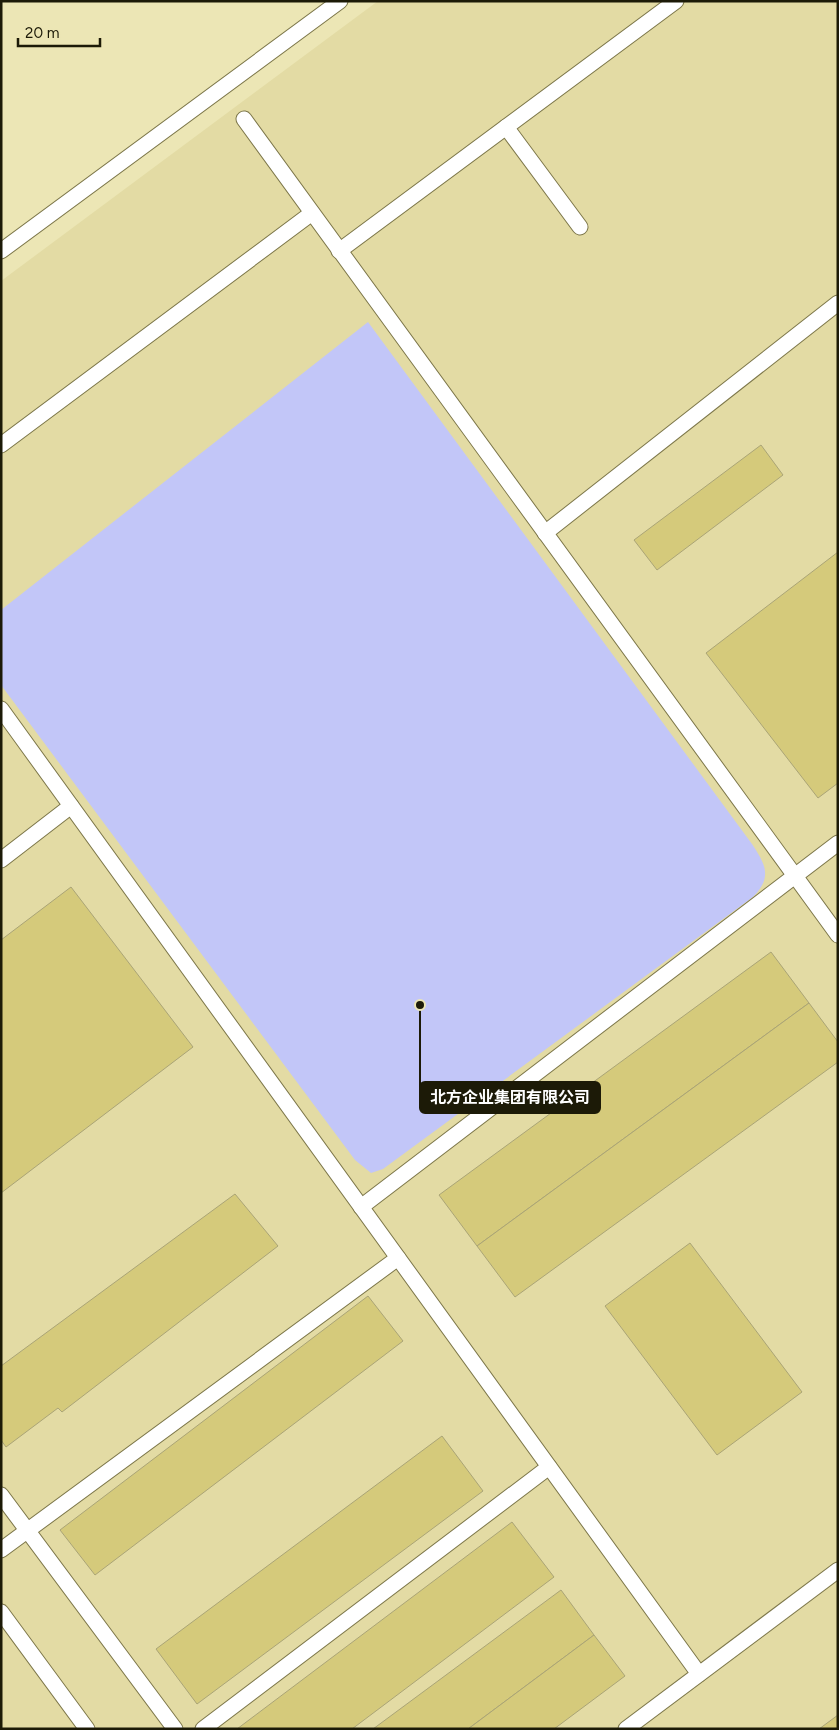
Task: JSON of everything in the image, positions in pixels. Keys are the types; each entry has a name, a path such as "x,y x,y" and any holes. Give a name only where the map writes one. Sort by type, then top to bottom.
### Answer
{"lane":[{"path":"1,251 340,1"},
{"path":"339,251 676,1"},
{"path":"244,119 838,935"},
{"path":"506,127 580,227"},
{"path":"1,445 312,213"},
{"path":"545,533 838,303"},
{"path":"1,709 699,1674"},
{"path":"1,860 71,806"},
{"path":"361,1207 838,842"},
{"path":"1,1550 398,1258"},
{"path":"203,1729 549,1467"},
{"path":"1,1495 175,1729"},
{"path":"626,1729 838,1570"},
{"path":"1,1612 87,1729"}],"shaded area":[{"path":"378,1 838,1 838,1729 1,1729 1,281"},
{"path":"368,322 752,844 765,871 763,883 753,897 383,1169 371,1173 355,1160 1,685 1,610"}],"building":[{"path":"761,445 783,475 657,570 634,540"},
{"path":"838,552 838,783 818,798 706,653"},
{"path":"71,887 193,1047 1,1193 1,940"},
{"path":"771,952 809,1003 477,1246 439,1195"},
{"path":"809,1003 838,1042 838,1062 515,1297 477,1246"},
{"path":"235,1194 278,1246 62,1412 58,1408 6,1447 1,1440 1,1366"},
{"path":"690,1243 802,1392 717,1455 605,1306"},
{"path":"368,1296 403,1341 95,1575 60,1530"},
{"path":"442,1436 483,1491 197,1704 156,1649"},
{"path":"512,1522 554,1577 352,1729 237,1729"},
{"path":"561,1590 594,1635 468,1729 373,1729"},
{"path":"594,1635 625,1676 554,1729 468,1729"},
{"path":"838,1715 838,1729 819,1729"}],"place":[{"name":"北方企业集团有限公司","path":"420,1005"}]}
